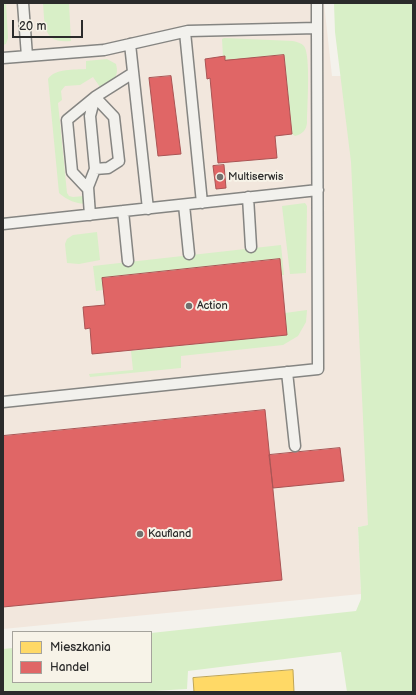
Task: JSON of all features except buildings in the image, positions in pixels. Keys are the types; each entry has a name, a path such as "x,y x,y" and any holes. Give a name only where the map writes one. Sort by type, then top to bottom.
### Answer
{"lane":[{"path":"23,3 27,56"},
{"path":"3,402 318,369 317,3"},
{"path":"3,58 104,50 185,32 317,28"},
{"path":"185,32 202,203"},
{"path":"130,44 148,209"},
{"path":"88,189 72,172 67,120 95,97 133,73"},
{"path":"90,215 88,189 95,169 90,116 95,97"},
{"path":"95,97 114,117 119,161 108,168 95,169"},
{"path":"3,224 318,190"},
{"path":"248,197 251,247"},
{"path":"184,205 189,254"},
{"path":"123,211 128,261"},
{"path":"287,372 295,446"}],"shaded area":[{"path":"3,3 324,3 332,76 413,76 413,517 358,527 361,594 3,629"}],"green space":[{"path":"3,3 6,3 8,38 6,44 3,45"},
{"path":"43,3 69,3 71,41 62,41 50,36 45,25"},
{"path":"334,3 413,3 413,692 347,692 341,652 188,671 187,689 136,692 3,692 3,649 12,648 12,683 152,683 152,633 356,611 361,599 358,527 368,525 351,162 335,32"},
{"path":"222,39 293,41 304,46 308,71 308,95 307,123 305,130 302,133 295,136 292,134 284,55 225,60 223,57"},
{"path":"107,59 116,64 117,73 114,79 100,87 93,77 80,85 65,86 61,91 62,100 58,103 67,193 69,196 73,197 84,196 87,204 79,203 68,200 59,193 48,79 51,75 60,71 86,69 86,61"},
{"path":"305,203 307,206 306,273 290,274 282,206"},
{"path":"97,232 100,260 79,264 67,263 65,244 67,239 73,235"},
{"path":"281,245 284,275 281,275 279,259 102,278 103,290 96,291 93,266"},
{"path":"307,310 306,322 298,336 283,345 181,356 181,368 90,377 89,374 133,370 131,351 287,335 285,313"}],"place":[{"name":"Multiserwis","path":"220,177"},
{"name":"Action","path":"189,306"},
{"name":"Kaufland","path":"140,534"}]}
